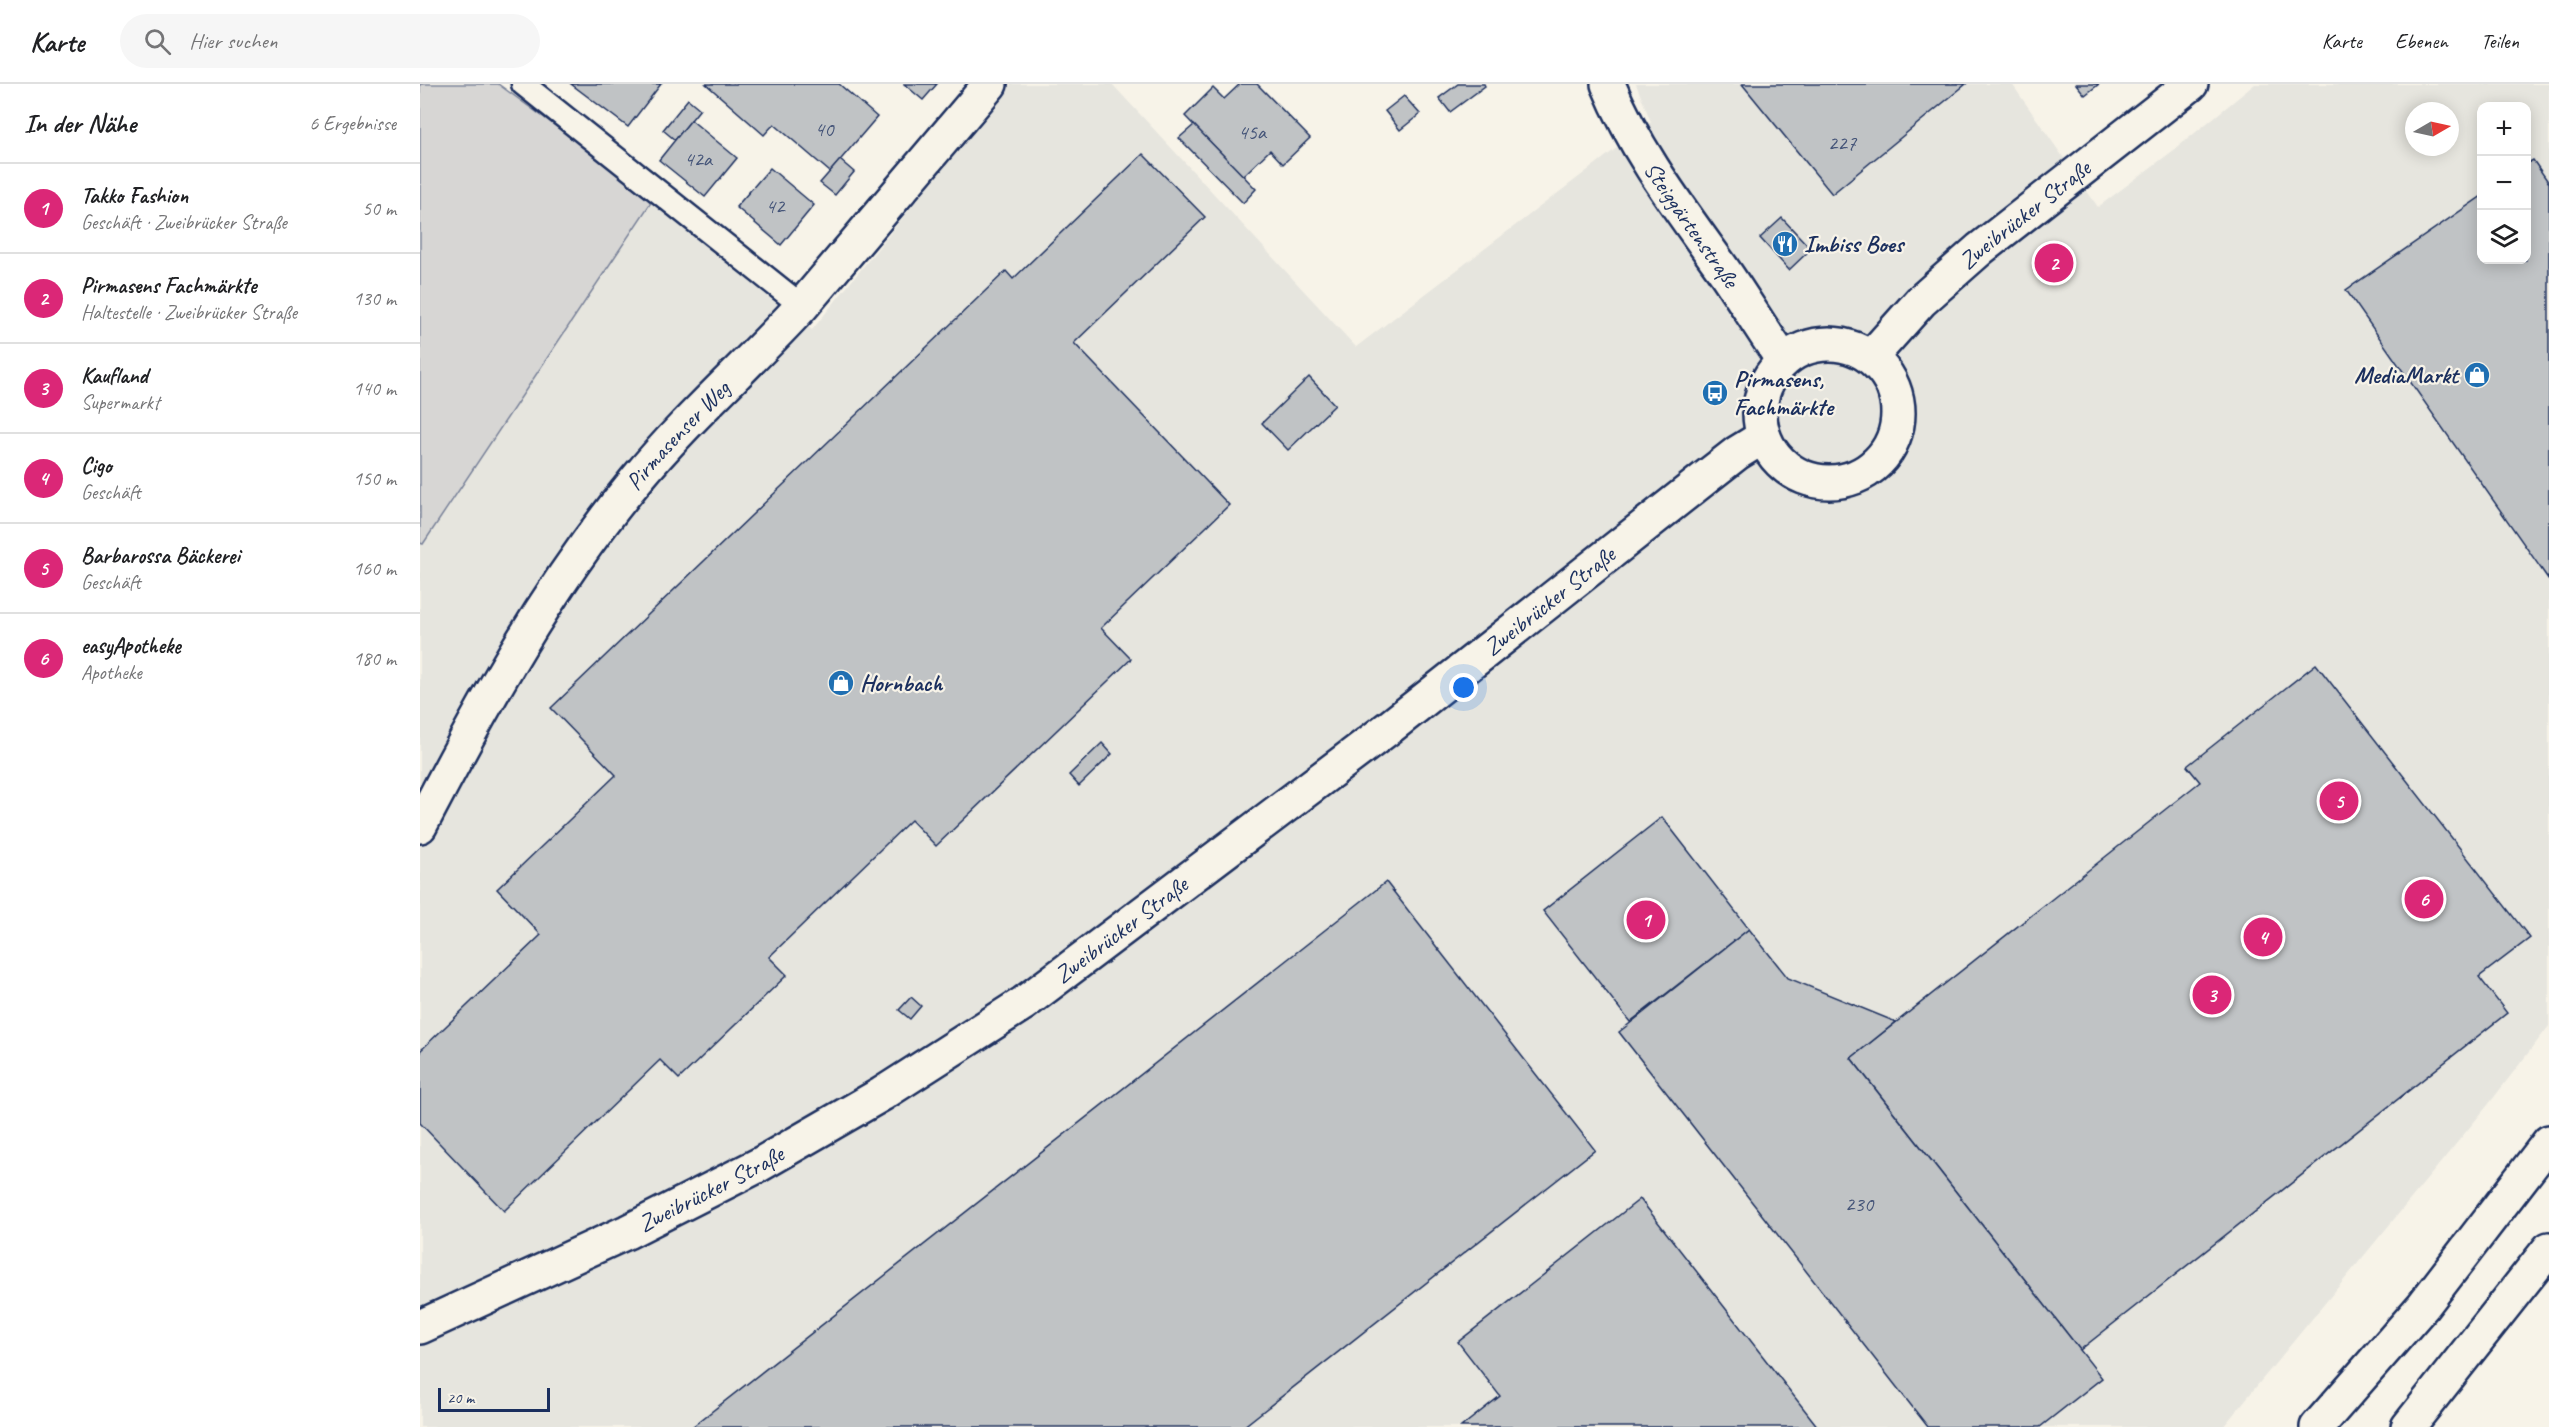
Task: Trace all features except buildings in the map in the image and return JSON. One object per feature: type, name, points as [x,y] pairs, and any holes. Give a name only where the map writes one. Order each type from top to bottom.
[{"type":"main road","name":"Pirmasenser Weg","points":[[420,826],[473,723],[531,625],[636,480],[695,414],[802,306],[990,84]]},
{"type":"main road","name":"Steiggärtenstraße","points":[[1608,84],[1639,147],[1665,190],[1723,270],[1783,360]]},
{"type":"main road","name":"Zweibrücker Straße","points":[[1871,357],[1921,301],[1980,249],[2191,84]]},
{"type":"main road","points":[[1817,344],[1836,344],[1855,348],[1871,357],[1887,375],[1896,396],[1897,435],[1881,458],[1866,471],[1847,480],[1827,483],[1806,479],[1789,470],[1774,455],[1763,437],[1760,417],[1761,396],[1769,376],[1783,360],[1799,350],[1817,344]]},
{"type":"main road","name":"Zweibrücker Straße","points":[[420,1327],[627,1232],[759,1165],[882,1094],[1024,1003],[1390,727],[1721,465],[1763,437]]},
{"type":"main road","points":[[2317,1427],[2423,1305],[2549,1142]]},
{"type":"main road","points":[[2408,1427],[2549,1249]]},
{"type":"lane","points":[[523,84],[802,306]]},
{"type":"shaded area","points":[[420,84],[498,84],[654,198],[423,544],[420,543]]},
{"type":"shaded area","points":[[1011,84],[1112,84],[1356,347],[1651,122],[1636,84],[2012,84],[2098,207],[2174,150],[2255,84],[2549,84],[2549,1026],[2488,1105],[2223,1427],[420,1427],[420,543],[423,544],[654,198],[775,296],[812,330]]},
{"type":"place","name":"Imbiss Boes","points":[[1785,244]]},
{"type":"place","name":"Pirmasens Fachmärkte","points":[[2054,263]]},
{"type":"place","name":"MediaMarkt","points":[[2477,375]]},
{"type":"place","name":"Pirmasens, Fachmärkte","points":[[1715,393]]},
{"type":"place","name":"Hornbach","points":[[841,683]]},
{"type":"place","name":"Barbarossa Bäckerei","points":[[2339,801]]},
{"type":"place","name":"easyApotheke","points":[[2424,899]]},
{"type":"place","name":"Takko Fashion","points":[[1646,920]]},
{"type":"place","name":"Cigo","points":[[2263,937]]},
{"type":"place","name":"Kaufland","points":[[2212,995]]}]
